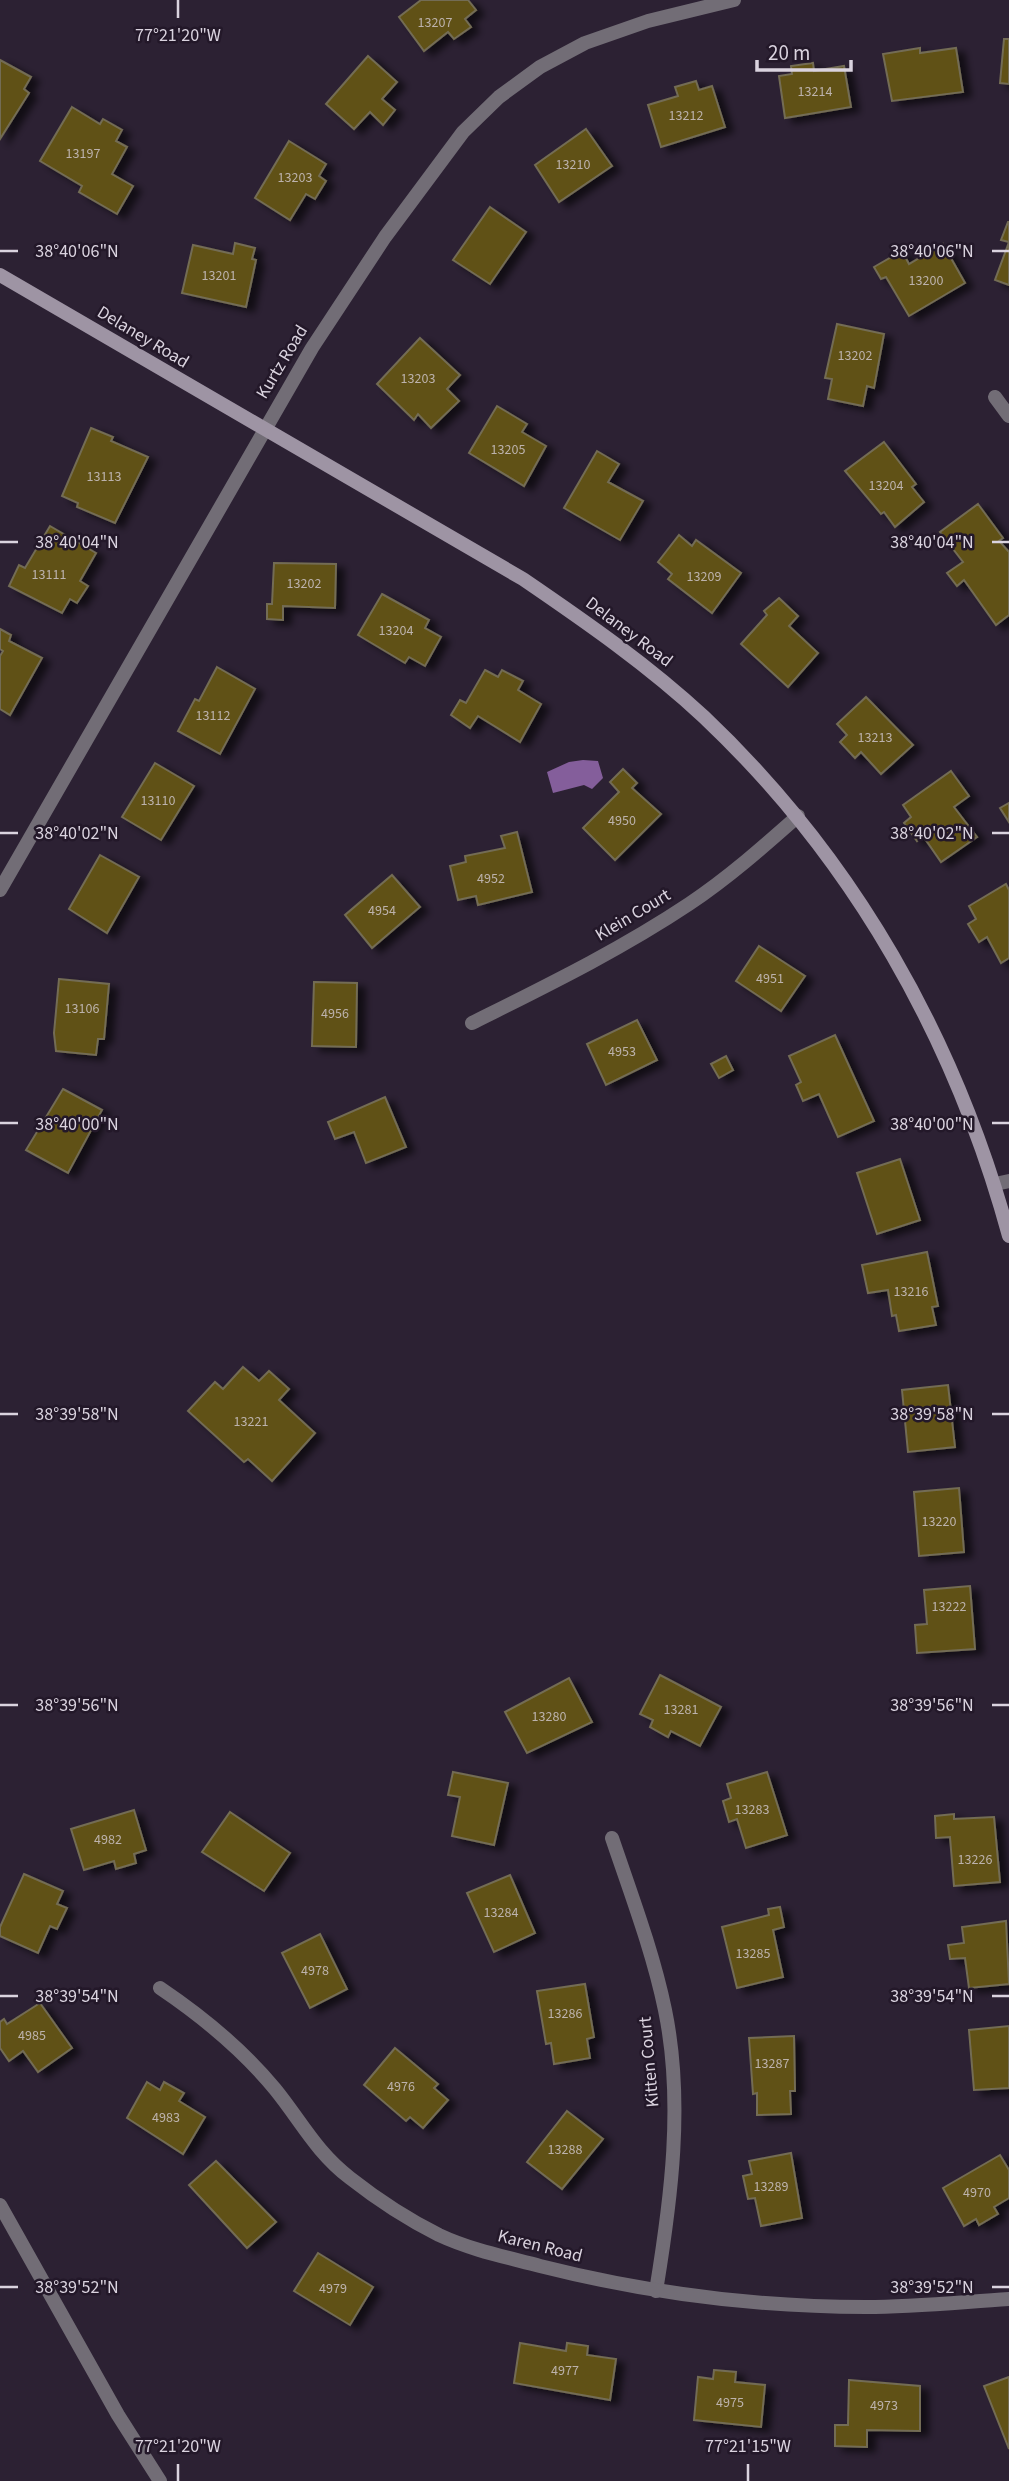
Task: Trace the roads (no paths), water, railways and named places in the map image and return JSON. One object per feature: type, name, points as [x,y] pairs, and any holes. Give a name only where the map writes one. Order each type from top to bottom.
[{"type":"street","name":"Kurtz Road","points":[[0,890],[312,348],[385,237],[463,132],[499,97],[540,67],[585,43],[648,21],[734,0]]},
{"type":"street","name":"Delaney Road","points":[[0,275],[264,431],[523,579],[586,621],[702,716],[798,816],[848,883],[893,954],[922,1006],[1002,1183],[1009,1236]]},
{"type":"street","points":[[995,397],[1009,416]]},
{"type":"street","name":"Klein Court","points":[[472,1023],[581,968],[689,904],[746,863],[798,816]]},
{"type":"street","name":"Kitten Court","points":[[612,1838],[665,2011],[670,2058],[674,2136],[669,2214],[656,2291]]},
{"type":"street","name":"Karen Road","points":[[160,1989],[197,2013],[239,2050],[276,2091],[307,2137],[347,2176],[392,2209],[441,2236],[482,2251],[589,2278],[656,2291],[747,2302],[866,2307],[1009,2299]]},
{"type":"street","points":[[0,2205],[118,2415],[160,2481]]}]
